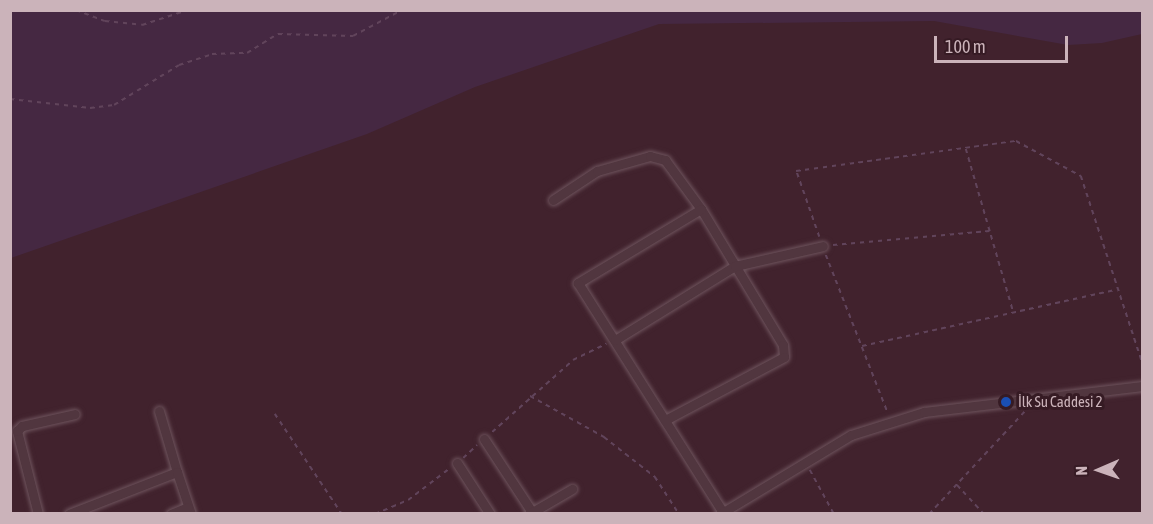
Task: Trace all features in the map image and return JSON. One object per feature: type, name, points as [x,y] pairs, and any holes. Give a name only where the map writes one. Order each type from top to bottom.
[{"type":"street","points":[[554,200],[597,171],[650,156],[664,160],[701,209],[785,354],[665,420]]},
{"type":"street","points":[[701,209],[578,283],[722,512],[851,435],[924,412],[1143,386]]},
{"type":"street","points":[[615,340],[735,266],[823,246]]},
{"type":"street","points":[[159,411],[190,510],[171,513]]},
{"type":"street","points":[[38,513],[17,431],[22,426],[75,414]]},
{"type":"street","points":[[484,439],[530,513],[572,489]]},
{"type":"street","points":[[456,463],[490,513]]},
{"type":"street","points":[[69,513],[177,472]]},
{"type":"path","points":[[76,10],[105,21],[142,25],[188,10]]},
{"type":"path","points":[[10,99],[90,108],[114,105],[179,65],[213,54],[247,53],[278,34],[352,36],[402,10]]},
{"type":"path","points":[[891,422],[796,171],[1016,141],[1081,176],[1116,289],[1143,362]]},
{"type":"path","points":[[966,148],[1014,312]]},
{"type":"path","points":[[823,246],[989,231]]},
{"type":"path","points":[[862,346],[1116,289]]},
{"type":"path","points":[[375,513],[408,500],[456,463],[529,395],[573,360],[615,340]]},
{"type":"path","points":[[529,395],[604,437],[655,477],[679,513]]},
{"type":"path","points":[[929,513],[1038,397]]},
{"type":"path","points":[[275,414],[342,513]]},
{"type":"path","points":[[804,461],[834,513]]},
{"type":"path","points":[[957,484],[984,513]]},
{"type":"shaded area","points":[[11,10],[1142,10],[1142,34],[1102,43],[1068,45],[934,21],[659,24],[475,87],[367,134],[11,258]]},
{"type":"place","name":"İlk Su Caddesi 2","points":[[1006,402]]}]
